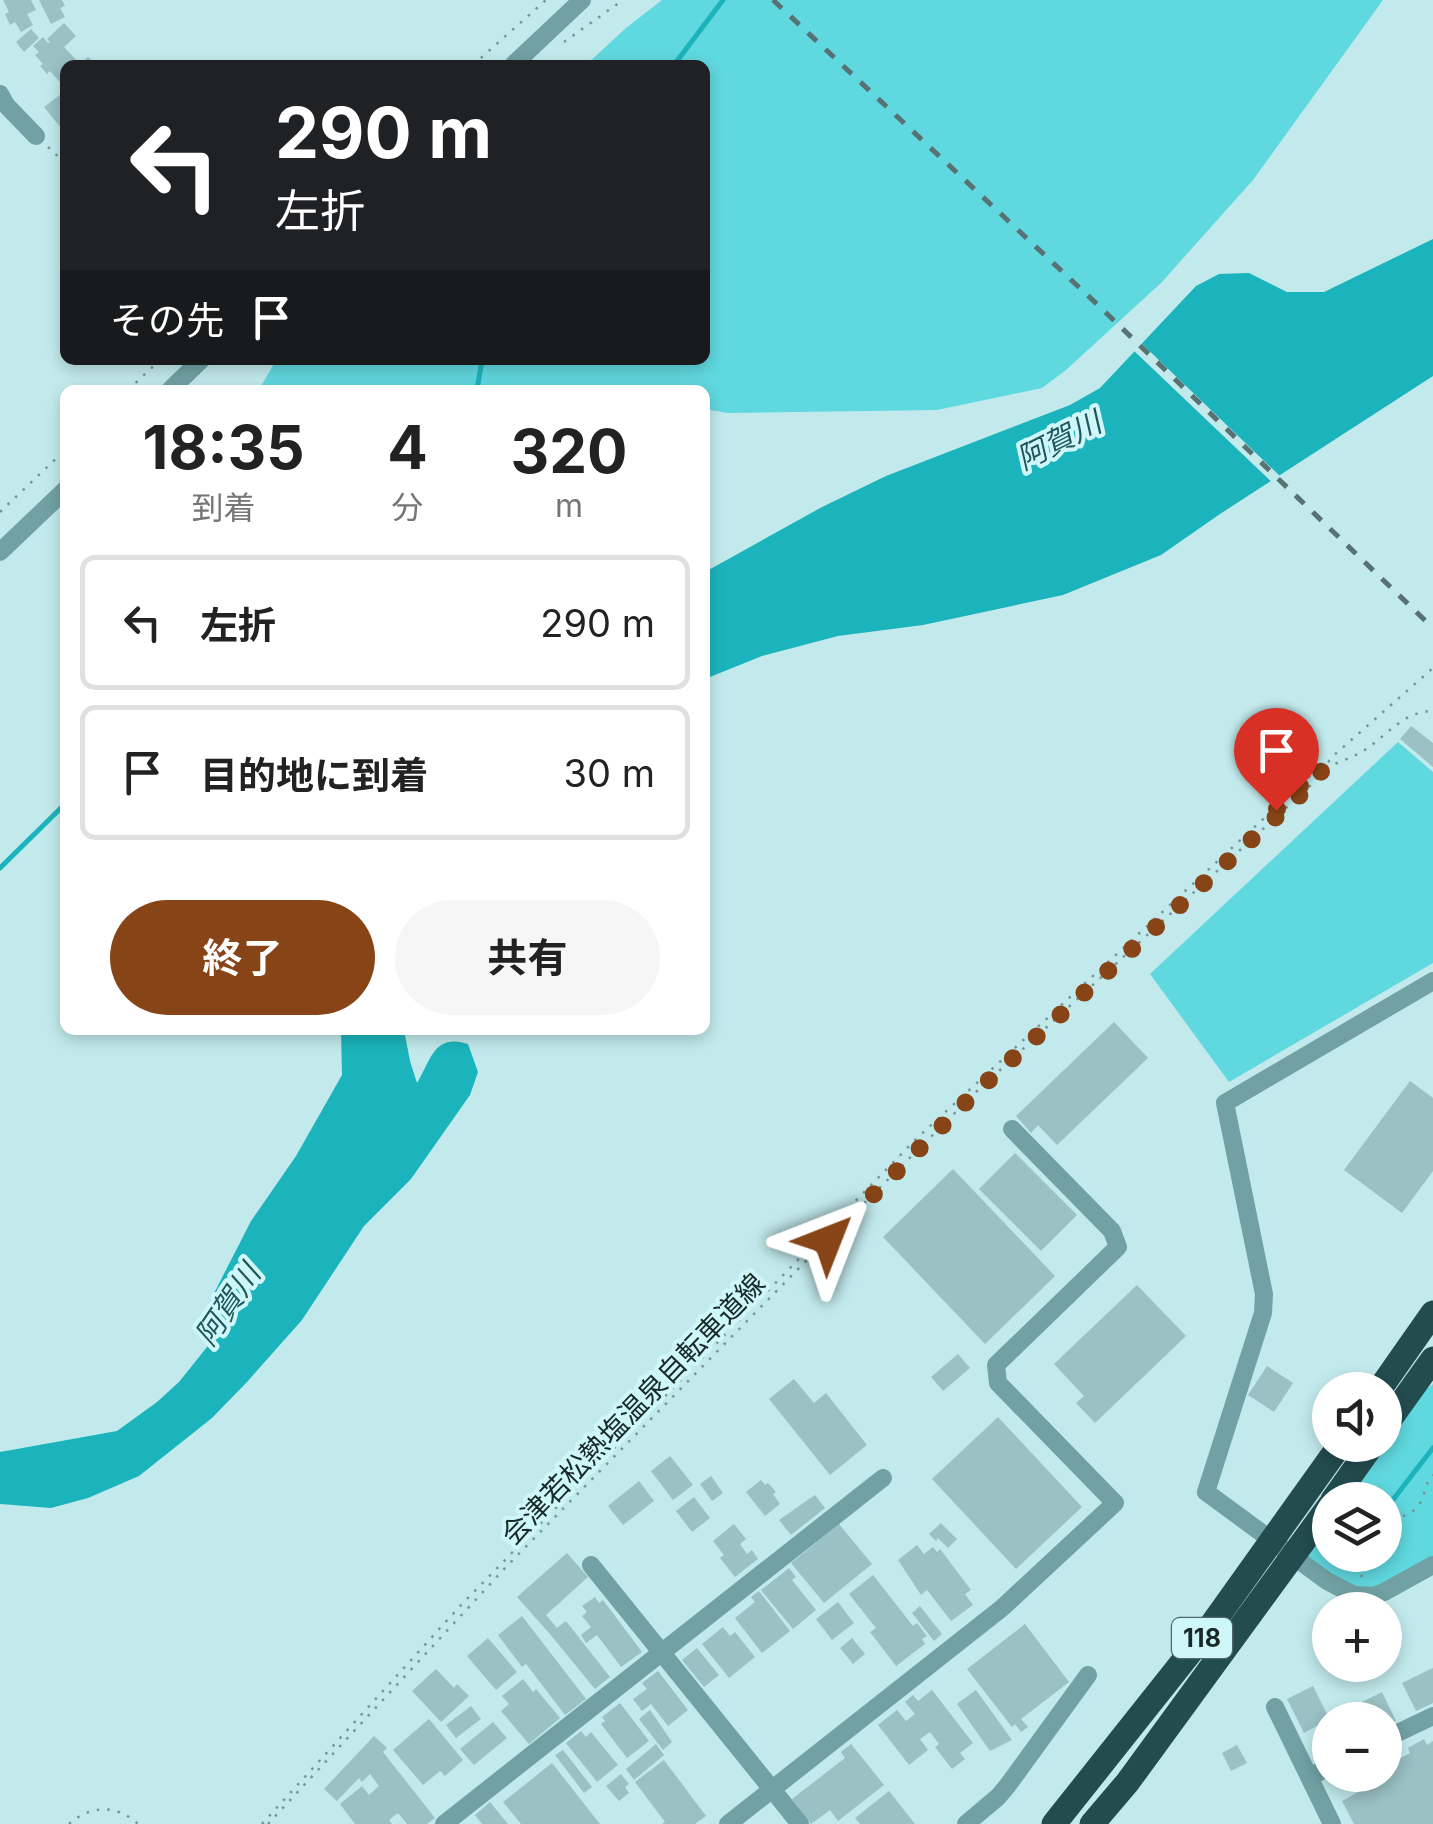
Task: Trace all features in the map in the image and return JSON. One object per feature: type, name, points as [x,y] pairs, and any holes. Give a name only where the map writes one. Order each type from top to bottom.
[{"type":"highway","points":[[1392,1372],[1433,1313]]},
{"type":"highway","points":[[1402,1405],[1423,1380],[1433,1359]]},
{"type":"highway","name":"118","points":[[1092,1824],[1127,1783],[1283,1548],[1331,1462]]},
{"type":"highway","name":"118","points":[[1054,1824],[1208,1630],[1312,1521]]},
{"type":"street","points":[[518,60],[582,0]]},
{"type":"street","points":[[0,94],[36,136]]},
{"type":"street","points":[[175,385],[196,365]]},
{"type":"street","points":[[0,552],[60,495]]},
{"type":"street","points":[[1348,1592],[1327,1582],[1206,1492],[1263,1314],[1264,1294],[1225,1103],[1433,981]]},
{"type":"street","points":[[728,1824],[1002,1608],[1115,1503],[998,1383],[996,1365],[1118,1247],[1112,1230],[1012,1130]]},
{"type":"street","points":[[1382,1372],[1433,1294]]},
{"type":"street","points":[[444,1824],[883,1478]]},
{"type":"street","points":[[1384,1592],[1433,1564]]},
{"type":"street","points":[[591,1565],[800,1824]]},
{"type":"street","points":[[966,1824],[1008,1785],[1088,1675]]},
{"type":"street","points":[[1275,1707],[1332,1824]]},
{"type":"street","points":[[1402,1732],[1433,1716]]},
{"type":"path","points":[[480,60],[546,0]]},
{"type":"path","points":[[564,42],[623,0]]},
{"type":"path","points":[[36,136],[60,158]]},
{"type":"path","points":[[133,385],[155,365]]},
{"type":"path","points":[[1,508],[60,455]]},
{"type":"path","name":"会津若松熱塩温泉自転車道線","points":[[268,1824],[506,1567],[790,1276],[976,1092],[1433,668]]},
{"type":"path","points":[[262,1824],[462,1604],[915,1140],[1311,775],[1361,753],[1402,720],[1420,711],[1433,711]]},
{"type":"path","points":[[1402,1516],[1419,1506],[1433,1475]]},
{"type":"path","points":[[70,1824],[78,1816],[107,1808],[138,1824]]},
{"type":"shaded area","points":[[662,0],[1383,0],[1253,180],[1161,283],[1042,388],[937,410],[727,413],[710,410],[710,385],[262,385],[273,365],[710,365],[710,60],[591,60]]},
{"type":"shaded area","points":[[1398,742],[1433,772],[1433,963],[1229,1082],[1150,974]]},
{"type":"shaded area","points":[[1433,1384],[1433,1559],[1380,1590],[1351,1589],[1326,1572],[1402,1572],[1402,1482],[1353,1482],[1367,1462],[1402,1462],[1402,1412]]},
{"type":"shaded area","points":[[1312,1538],[1312,1563],[1300,1555]]},
{"type":"water","name":"阿賀川","points":[[1433,239],[1433,376],[1161,555],[1063,595],[923,625],[838,636],[762,656],[710,677],[710,569],[886,476],[1070,405],[1100,388],[1196,286],[1219,274],[1249,273],[1287,292],[1324,292]]},
{"type":"water","name":"阿賀川","points":[[341,1035],[405,1035],[417,1083],[435,1051],[448,1042],[468,1044],[478,1072],[470,1095],[411,1179],[364,1226],[302,1320],[212,1418],[139,1476],[88,1498],[51,1508],[0,1504],[0,1452],[117,1431],[179,1382],[215,1337],[214,1325],[205,1318],[208,1305],[251,1221],[296,1156],[342,1075]]},
{"type":"pier","points":[[1138,340],[1283,479],[1275,485],[1131,348]]},
{"type":"building","points":[[3,0],[31,0],[36,10],[27,14],[33,25],[21,32],[15,22],[10,25]]},
{"type":"building","points":[[39,0],[62,0],[65,6],[60,8],[65,17],[51,24]]},
{"type":"building","points":[[64,23],[76,36],[64,47],[76,60],[60,60],[60,82],[50,71],[47,74],[35,55],[39,52],[33,46],[43,37],[50,42],[47,39]]},
{"type":"building","points":[[31,29],[39,38],[24,52],[16,42]]},
{"type":"building","points":[[60,95],[60,127],[44,107]]},
{"type":"building","points":[[1411,726],[1433,743],[1433,767],[1400,739]]},
{"type":"building","points":[[1114,1022],[1148,1058],[1057,1145],[1038,1125],[1031,1133],[1016,1116]]},
{"type":"building","points":[[1410,1081],[1433,1098],[1433,1171],[1402,1213],[1344,1170]]},
{"type":"building","points":[[1015,1153],[1077,1215],[1041,1251],[979,1189]]},
{"type":"building","points":[[953,1169],[1055,1276],[985,1344],[883,1237]]},
{"type":"building","points":[[1137,1285],[1186,1336],[1095,1423],[1076,1403],[1084,1396],[1054,1364]]},
{"type":"building","points":[[958,1354],[970,1368],[943,1391],[931,1377]]},
{"type":"building","points":[[1267,1366],[1293,1383],[1274,1412],[1248,1395]]},
{"type":"building","points":[[794,1379],[814,1403],[826,1393],[867,1445],[830,1475],[769,1399]]},
{"type":"building","points":[[998,1417],[1082,1507],[1016,1569],[932,1479]]},
{"type":"building","points":[[670,1456],[693,1485],[673,1500],[651,1471]]},
{"type":"building","points":[[711,1476],[723,1493],[712,1501],[700,1484]]},
{"type":"building","points":[[761,1480],[776,1492],[773,1494],[780,1504],[765,1516],[746,1492]]},
{"type":"building","points":[[639,1481],[654,1501],[623,1525],[608,1506]]},
{"type":"building","points":[[815,1495],[825,1508],[791,1535],[779,1520]]},
{"type":"building","points":[[694,1497],[710,1518],[692,1532],[676,1511]]},
{"type":"building","points":[[941,1523],[957,1539],[948,1548],[929,1534]]},
{"type":"building","points":[[734,1524],[746,1539],[740,1544],[747,1554],[752,1550],[758,1559],[735,1577],[713,1541]]},
{"type":"building","points":[[839,1524],[872,1564],[824,1603],[791,1563]]},
{"type":"building","points":[[917,1545],[924,1554],[933,1547],[937,1552],[940,1549],[971,1590],[965,1594],[973,1605],[951,1621],[927,1590],[921,1595],[898,1560]]},
{"type":"building","points":[[567,1553],[588,1577],[546,1615],[557,1628],[566,1621],[610,1677],[595,1689],[517,1597]]},
{"type":"building","points":[[789,1568],[796,1577],[792,1580],[816,1610],[793,1629],[761,1590]]},
{"type":"building","points":[[873,1575],[913,1626],[917,1623],[927,1636],[922,1639],[925,1644],[896,1666],[870,1632],[876,1628],[849,1594]]},
{"type":"building","points":[[759,1591],[790,1631],[762,1653],[735,1618],[755,1602],[751,1597]]},
{"type":"building","points":[[595,1597],[599,1603],[603,1600],[642,1652],[621,1667],[597,1635],[586,1643],[581,1635],[591,1627],[582,1616],[587,1612],[582,1606]]},
{"type":"building","points":[[838,1602],[854,1623],[832,1640],[816,1619]]},
{"type":"building","points":[[920,1606],[942,1634],[934,1641],[912,1613]]},
{"type":"building","points":[[522,1616],[586,1699],[565,1715],[498,1635]]},
{"type":"building","points":[[1025,1624],[1069,1682],[1021,1719],[1028,1727],[1021,1732],[1015,1724],[1012,1727],[967,1669]]},
{"type":"building","points":[[723,1627],[730,1636],[735,1632],[755,1657],[729,1678],[702,1644]]},
{"type":"building","points":[[488,1638],[517,1672],[496,1690],[467,1656]]},
{"type":"building","points":[[852,1638],[865,1654],[853,1664],[840,1648]]},
{"type":"building","points":[[697,1648],[719,1675],[704,1687],[682,1660]]},
{"type":"building","points":[[1433,1668],[1433,1703],[1416,1711],[1402,1683]]},
{"type":"building","points":[[436,1669],[454,1688],[457,1684],[469,1696],[441,1722],[412,1691]]},
{"type":"building","points":[[658,1671],[688,1710],[668,1726],[651,1704],[642,1711],[633,1699],[647,1689],[642,1683]]},
{"type":"building","points":[[523,1679],[560,1718],[529,1744],[501,1711],[509,1704],[502,1696]]},
{"type":"building","points":[[1313,1686],[1321,1702],[1312,1702],[1312,1729],[1304,1733],[1287,1699]]},
{"type":"building","points":[[932,1690],[973,1743],[960,1753],[965,1759],[952,1769],[935,1747],[939,1744],[930,1732],[920,1739],[928,1750],[909,1765],[878,1725],[897,1710],[906,1721],[915,1714],[905,1702],[913,1695],[918,1701]]},
{"type":"building","points":[[976,1690],[1012,1740],[990,1751],[957,1704]]},
{"type":"building","points":[[1382,1692],[1387,1702],[1362,1702]]},
{"type":"building","points":[[620,1703],[649,1741],[627,1758],[601,1724],[605,1721],[602,1717]]},
{"type":"building","points":[[471,1706],[481,1719],[456,1738],[446,1725]]},
{"type":"building","points":[[650,1710],[672,1742],[663,1750],[639,1719]]},
{"type":"building","points":[[429,1719],[463,1760],[445,1776],[440,1771],[423,1785],[393,1750]]},
{"type":"building","points":[[493,1722],[507,1738],[474,1765],[460,1749]]},
{"type":"building","points":[[581,1731],[586,1737],[591,1732],[618,1765],[597,1782],[566,1743]]},
{"type":"building","points":[[374,1736],[387,1748],[383,1752],[435,1818],[427,1824],[407,1824],[398,1813],[389,1820],[392,1824],[355,1824],[340,1804],[362,1786],[369,1795],[379,1786],[370,1774],[362,1782],[359,1778],[337,1801],[324,1789]]},
{"type":"building","points":[[1424,1739],[1427,1745],[1433,1741],[1433,1824],[1354,1824],[1342,1801],[1358,1792],[1402,1792],[1402,1757],[1410,1753],[1408,1748]]},
{"type":"building","points":[[656,1744],[664,1755],[634,1780],[626,1769]]},
{"type":"building","points":[[851,1744],[884,1785],[838,1821],[830,1810],[811,1824],[792,1799],[845,1758],[841,1752]]},
{"type":"building","points":[[1237,1745],[1247,1763],[1231,1771],[1222,1753]]},
{"type":"building","points":[[563,1750],[592,1787],[584,1793],[555,1755]]},
{"type":"building","points":[[664,1760],[706,1816],[695,1824],[662,1824],[665,1822],[635,1782]]},
{"type":"building","points":[[552,1763],[600,1824],[521,1824],[503,1802]]},
{"type":"building","points":[[621,1774],[629,1784],[625,1787],[629,1793],[619,1801],[606,1786]]},
{"type":"building","points":[[889,1791],[915,1824],[860,1824],[855,1818]]},
{"type":"building","points":[[490,1802],[508,1824],[482,1824],[475,1815]]},
{"type":"waterway","points":[[678,60],[723,0]]},
{"type":"waterway","points":[[478,385],[481,365]]},
{"type":"waterway","points":[[0,868],[60,809]]},
{"type":"waterway","points":[[1402,1488],[1433,1448]]},
{"type":"railway","points":[[773,0],[1100,307],[1433,628]]},
{"type":"route","points":[[828,1240],[976,1092],[1312,784],[1323,769],[1311,775],[1276,810]]}]
